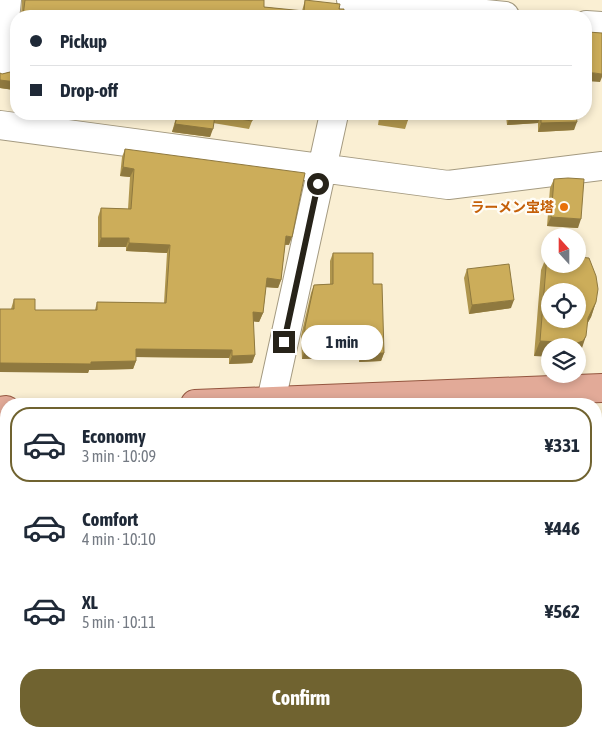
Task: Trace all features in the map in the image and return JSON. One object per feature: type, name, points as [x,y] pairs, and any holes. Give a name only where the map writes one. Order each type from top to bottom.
[{"type":"main road","points":[[347,398],[602,388]]},
{"type":"street","points":[[0,66],[7,0]]},
{"type":"street","points":[[356,4],[430,10]]},
{"type":"street","points":[[272,398],[333,120]]},
{"type":"street","points":[[0,126],[448,185],[602,166]]},
{"type":"building","points":[[25,0],[264,0],[264,7],[294,10],[24,10]]},
{"type":"building","points":[[305,0],[340,4],[339,9],[344,9],[304,10]]},
{"type":"building","points":[[592,32],[602,33],[602,74],[592,73]]},
{"type":"building","points":[[10,72],[10,81],[0,80],[0,73]]},
{"type":"building","points":[[176,120],[214,120],[213,129],[175,124]]},
{"type":"building","points":[[541,120],[577,120],[577,122],[541,123]]},
{"type":"building","points":[[125,149],[305,173],[292,237],[286,236],[281,280],[267,278],[263,313],[253,312],[255,355],[232,356],[232,350],[136,349],[136,361],[91,362],[91,364],[0,363],[0,309],[14,309],[14,299],[35,299],[35,310],[97,310],[97,302],[166,303],[170,245],[129,243],[129,238],[101,238],[101,208],[131,209],[134,169],[123,167]]},
{"type":"building","name":"ラーメン宝塔","points":[[554,179],[584,179],[581,219],[551,217]]},
{"type":"building","points":[[333,253],[373,253],[373,284],[382,284],[384,353],[363,354],[362,348],[305,350],[305,327],[314,285],[333,284]]},
{"type":"building","points":[[586,258],[589,258],[596,276],[598,289],[596,302],[588,318],[586,336],[585,338],[541,338],[540,341],[541,328],[586,328],[586,283],[545,283],[546,273],[586,273]]},
{"type":"building","points":[[509,264],[514,300],[472,305],[467,269]]},
{"type":"place","name":"ラーメン宝塔","points":[[564,207]]},
{"type":"route","points":[[284,342],[318,184]]}]
